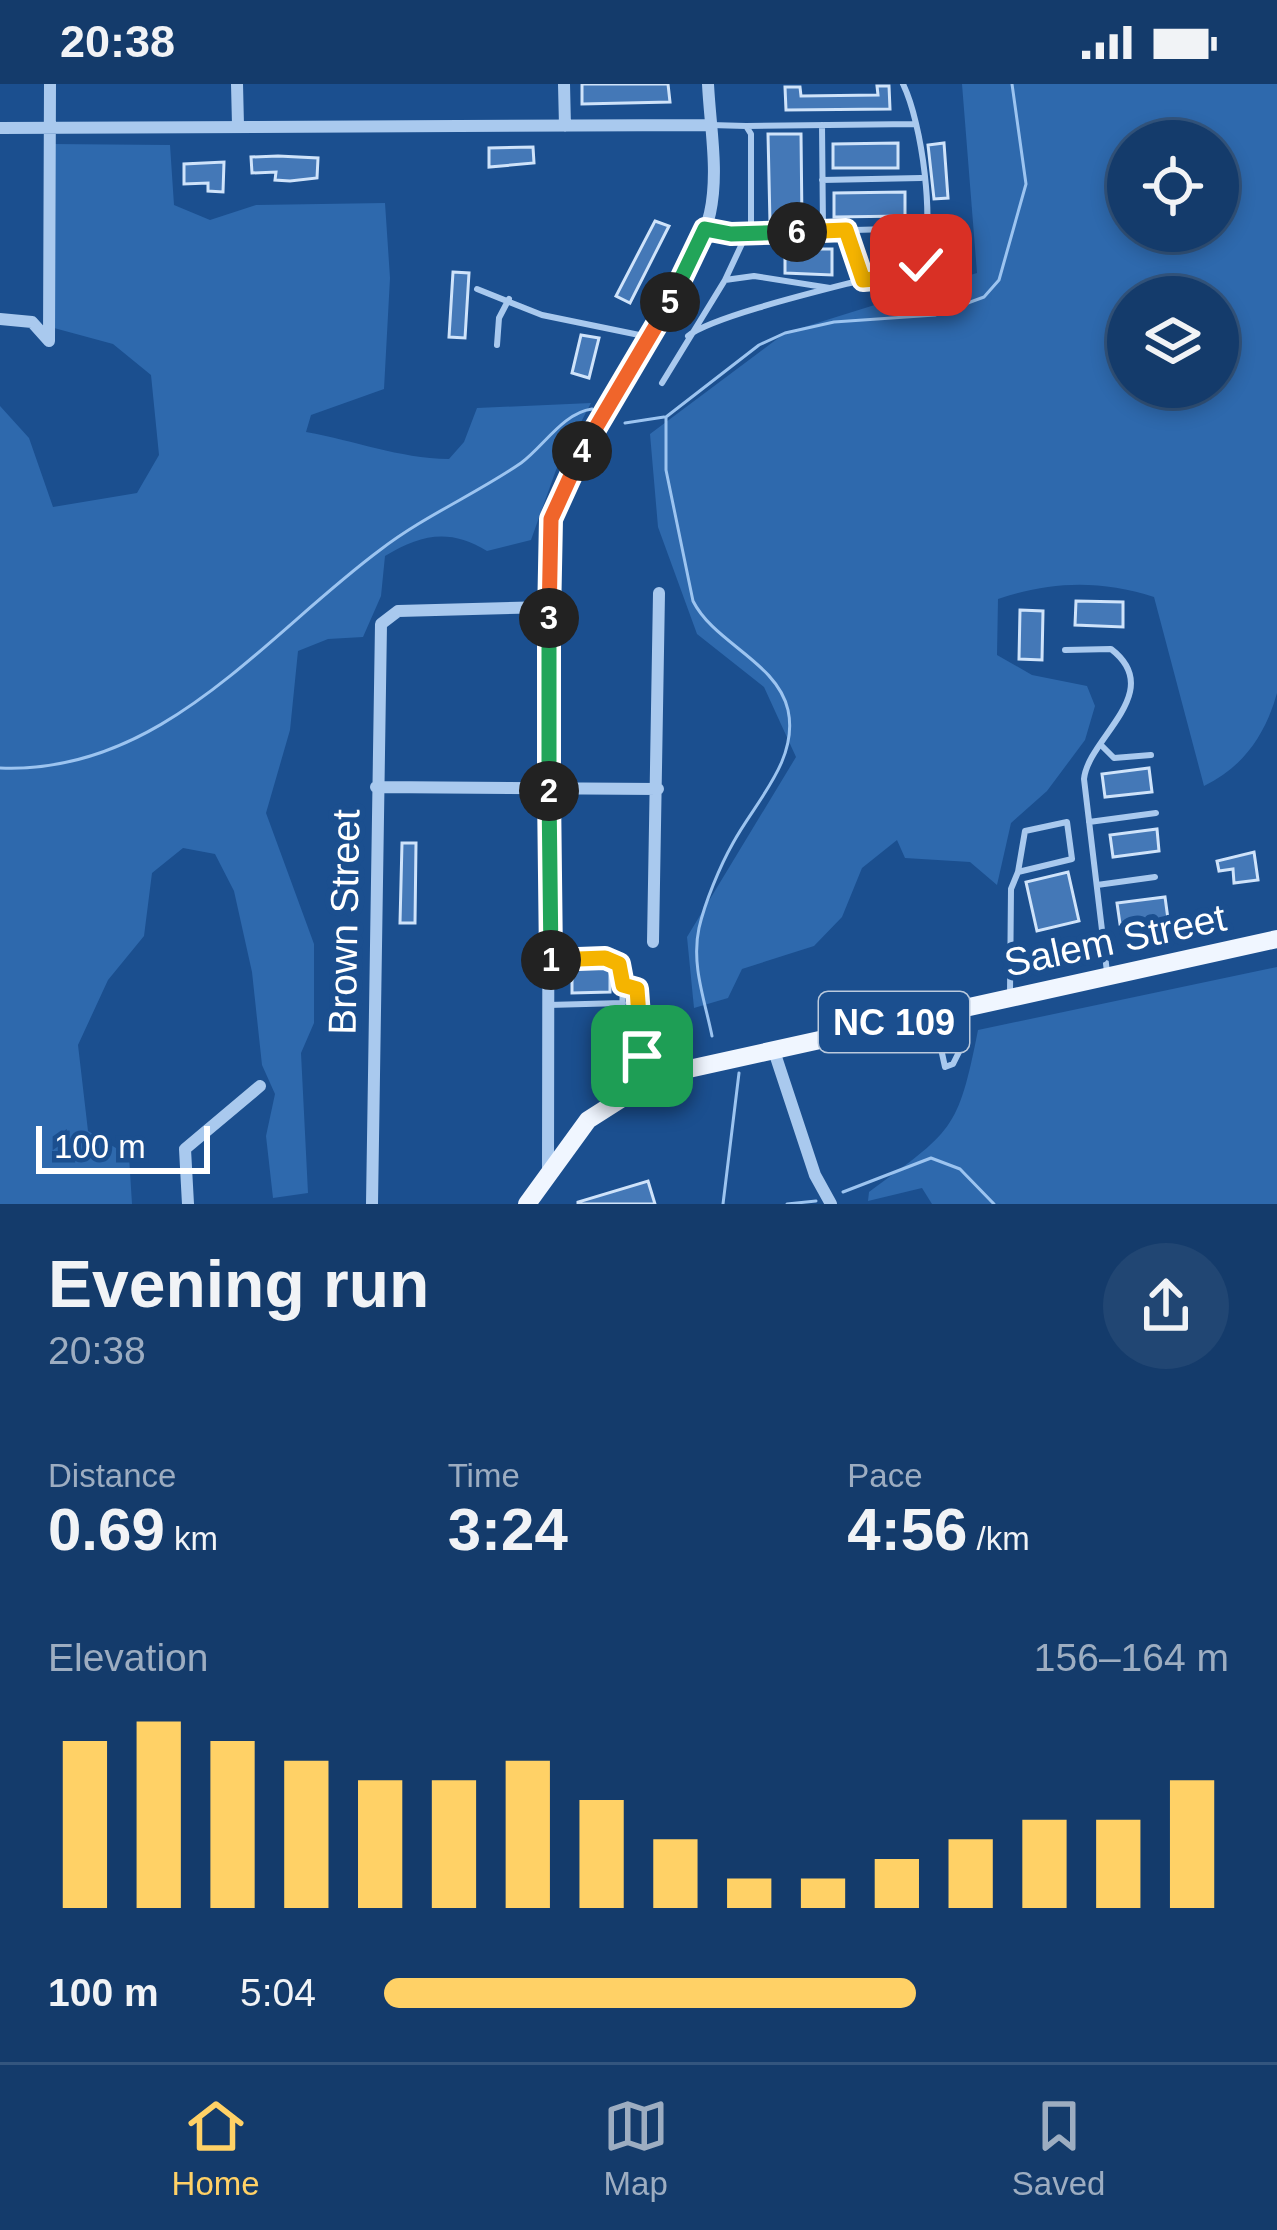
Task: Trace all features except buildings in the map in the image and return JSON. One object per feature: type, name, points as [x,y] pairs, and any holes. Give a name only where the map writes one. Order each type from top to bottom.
[{"type":"main road","name":"Salem Street","points":[[527,1204],[576,1134],[619,1096],[651,1079],[773,1048],[1277,939]]},
{"type":"street","points":[[0,319],[32,322],[49,341],[50,84]]},
{"type":"street","points":[[237,84],[238,125]]},
{"type":"street","points":[[564,84],[565,126]]},
{"type":"street","points":[[548,1174],[549,535],[557,502],[705,229],[713,190],[708,84]]},
{"type":"street","points":[[0,128],[710,124]]},
{"type":"street","points":[[653,942],[659,593]]},
{"type":"street","name":"Brown Street","points":[[372,1204],[381,624],[398,610],[549,607]]},
{"type":"street","points":[[376,787],[658,789]]},
{"type":"street","points":[[773,1048],[808,1157],[831,1204]]},
{"type":"street","points":[[188,1204],[185,1148],[260,1086]]},
{"type":"lane","points":[[688,336],[711,321],[863,280],[911,272],[921,265],[928,228],[915,124],[903,84]]},
{"type":"lane","points":[[710,124],[748,130],[915,124]]},
{"type":"lane","points":[[822,125],[823,231]]},
{"type":"lane","points":[[662,383],[725,280],[747,233],[748,130]]},
{"type":"lane","points":[[822,180],[922,178]]},
{"type":"lane","points":[[705,229],[747,233],[928,228]]},
{"type":"lane","points":[[846,230],[863,280]]},
{"type":"lane","points":[[725,280],[754,276],[834,289]]},
{"type":"lane","points":[[477,290],[574,323],[649,337]]},
{"type":"lane","points":[[497,345],[499,318],[509,299]]},
{"type":"lane","points":[[1065,650],[1112,650],[1125,664],[1128,699],[1123,717],[1085,769],[1108,975]]},
{"type":"lane","points":[[1101,745],[1114,758],[1151,754]]},
{"type":"lane","points":[[1089,822],[1156,813]]},
{"type":"lane","points":[[1010,997],[1011,889],[1025,831],[1067,822],[1072,860],[1018,872]]},
{"type":"lane","points":[[1096,885],[1155,877]]},
{"type":"lane","points":[[547,960],[613,960],[622,969],[619,1096]]},
{"type":"lane","points":[[623,985],[637,989],[642,1056],[651,1079]]},
{"type":"lane","points":[[546,1006],[622,1005]]},
{"type":"lane","points":[[933,1013],[945,1066],[956,1060],[964,1042],[954,1009]]},
{"type":"shaded area","points":[[962,84],[1277,84],[1277,693],[1259,736],[1241,760],[1204,786],[1154,597],[1076,585],[998,599],[997,655],[1032,675],[1087,686],[1095,706],[1085,740],[1047,791],[1011,823],[997,885],[970,862],[905,858],[897,840],[862,868],[842,917],[814,946],[742,969],[728,998],[694,1008],[687,937],[796,757],[764,687],[697,634],[658,527],[650,434],[785,333],[977,273]]},
{"type":"shaded area","points":[[51,144],[170,145],[174,205],[210,220],[256,205],[385,203],[390,278],[384,389],[311,415],[306,432],[449,459],[464,442],[477,408],[591,403],[556,470],[531,540],[487,551],[461,539],[436,537],[398,549],[385,556],[381,596],[363,637],[328,639],[298,651],[290,730],[266,813],[314,944],[314,1023],[301,1053],[308,1193],[273,1198],[266,1136],[275,1094],[262,1065],[252,972],[234,891],[215,854],[183,848],[152,873],[144,936],[108,980],[78,1045],[88,1131],[129,1156],[132,1204],[0,1204],[0,406],[29,438],[53,507],[137,493],[159,455],[151,375],[113,344],[54,328]]},
{"type":"shaded area","points":[[1277,967],[1277,1204],[932,1204],[922,1188],[868,1201],[869,1192],[935,1141],[947,1126],[964,1090],[978,1030]]},
{"type":"waterway","points":[[712,1036],[698,969],[699,928],[728,852],[781,763],[790,728],[782,693],[759,665],[715,629],[693,601],[666,470],[666,417],[759,345],[785,333],[834,322],[935,315],[984,297],[999,280],[1026,184],[1012,84]]},
{"type":"waterway","points":[[0,768],[58,764],[111,749],[160,725],[207,694],[380,550],[521,463],[563,423],[592,409]]},
{"type":"waterway","points":[[625,423],[664,417]]},
{"type":"waterway","points":[[723,1204],[739,1073]]},
{"type":"waterway","points":[[843,1192],[931,1158],[960,1169],[994,1204]]},
{"type":"waterway","points":[[787,1204],[816,1201]]},
{"type":"route","points":[[642,1056],[637,989],[623,985],[619,964],[605,958],[547,960],[551,519],[564,486],[670,302],[705,229],[731,234],[846,230],[863,280],[896,277],[921,265]]}]
